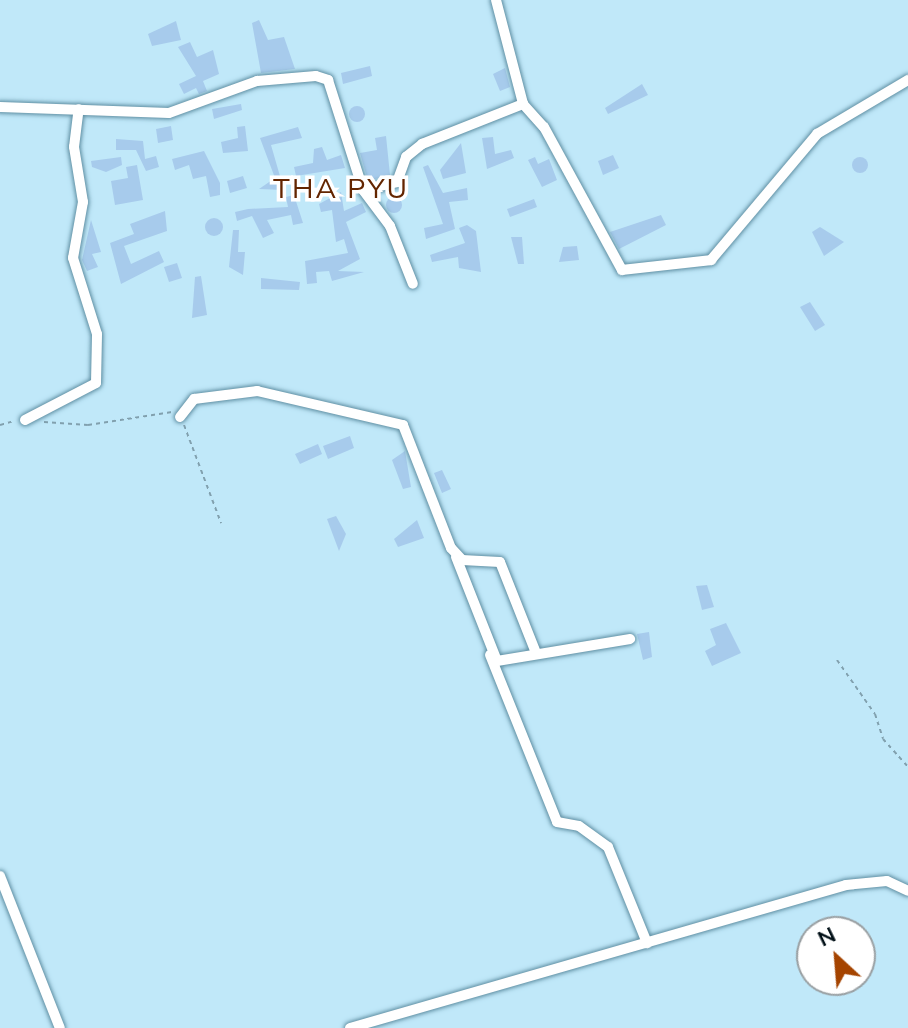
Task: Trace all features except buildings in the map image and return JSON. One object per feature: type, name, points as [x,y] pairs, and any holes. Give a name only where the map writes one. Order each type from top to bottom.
[{"type":"street","points":[[496,0],[523,104],[544,127],[603,247],[622,270],[644,272],[673,260],[711,260],[817,134],[908,80]]},
{"type":"street","points":[[0,107],[169,113],[257,81],[316,76],[328,80],[363,190],[390,226],[413,284]]},
{"type":"street","points":[[363,190],[397,182],[406,157],[422,144],[523,104]]},
{"type":"street","points":[[25,420],[96,383],[98,343],[73,258],[83,202],[73,138],[79,109]]},
{"type":"street","points":[[180,417],[194,399],[257,391],[403,425],[557,822],[579,826],[608,847],[647,943]]},
{"type":"street","points":[[456,557],[500,562],[536,653]]},
{"type":"street","points":[[490,655],[497,661],[630,639]]},
{"type":"street","points":[[0,876],[60,1028]]},
{"type":"street","points":[[350,1028],[846,885],[887,881],[908,891]]},
{"type":"path","points":[[0,425],[25,420],[88,425],[162,411],[180,417],[221,523]]},
{"type":"path","points":[[837,660],[875,714],[883,739],[908,767]]},
{"type":"district","name":"THA PYU","points":[[341,188]]}]
